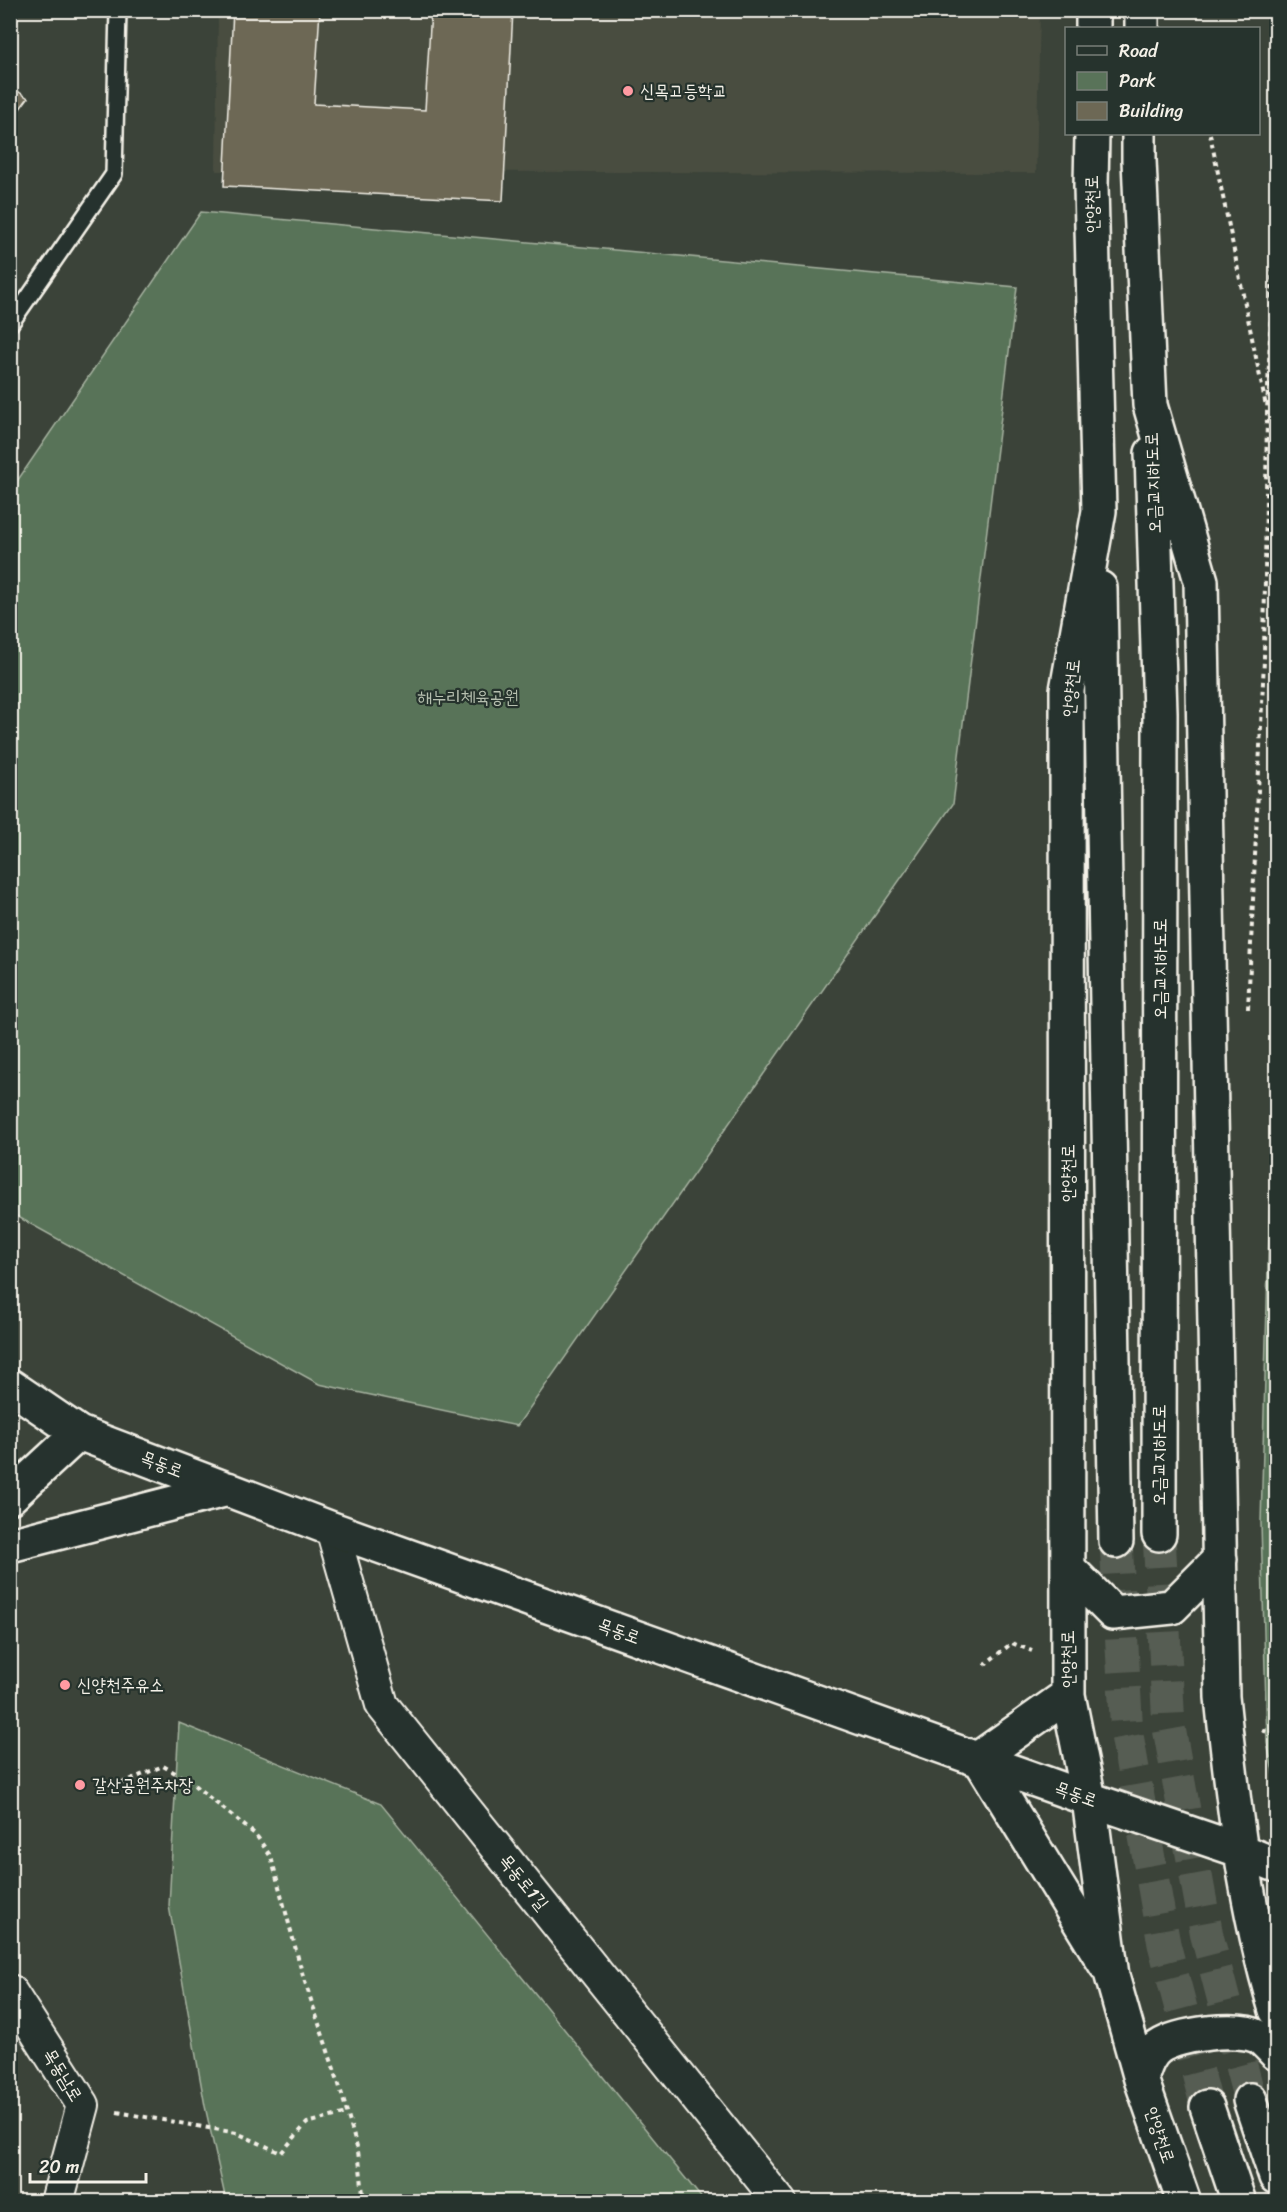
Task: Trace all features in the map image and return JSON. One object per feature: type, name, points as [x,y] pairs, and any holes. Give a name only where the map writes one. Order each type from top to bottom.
[{"type":"main road","points":[[1093,10],[1093,27]]},
{"type":"main road","points":[[1142,10],[1142,27]]},
{"type":"main road","name":"안양천로","points":[[1092,135],[1091,186],[1099,511],[1067,690],[1068,1695],[1089,1799],[1113,1976],[1141,2079],[1184,2202]]},
{"type":"main road","points":[[1139,135],[1138,160],[1150,405],[1201,581],[1222,1697],[1239,1850],[1262,1962],[1276,2010]]},
{"type":"main road","name":"오금교지하도로","points":[[1150,405],[1160,713],[1159,1534]]},
{"type":"main road","points":[[1099,511],[1116,1541]]},
{"type":"main road","name":"목동로","points":[[10,1386],[79,1433],[332,1529],[1276,1865]]},
{"type":"main road","points":[[10,1497],[79,1433]]},
{"type":"main road","points":[[10,1545],[228,1489]]},
{"type":"main road","points":[[1068,1568],[1113,1613],[1172,1607],[1220,1559]]},
{"type":"main road","points":[[1068,1695],[979,1758],[1113,1976]]},
{"type":"main road","points":[[1141,2079],[1148,2059],[1159,2047],[1177,2040],[1226,2031],[1244,2032],[1259,2038],[1276,2053]]},
{"type":"main road","points":[[1250,2100],[1276,2176]]},
{"type":"main road","points":[[1207,2107],[1239,2202]]},
{"type":"street","name":"목동로1길","points":[[332,1529],[382,1705],[780,2202]]},
{"type":"street","name":"목동남로","points":[[10,1991],[83,2105],[57,2202]]},
{"type":"lane","points":[[10,324],[114,174],[118,10]]},
{"type":"path","points":[[1210,135],[1267,412]]},
{"type":"path","points":[[1248,1017],[1264,660],[1267,412],[1276,191]]},
{"type":"path","points":[[984,1665],[1012,1643],[1038,1654]]},
{"type":"path","points":[[122,1783],[163,1766],[189,1781],[256,1835],[271,1857],[303,1976],[358,2151],[364,2202]]},
{"type":"path","points":[[83,2105],[237,2133],[281,2153],[308,2123],[347,2113]]},
{"type":"shaded area","name":"신목고등학교","points":[[218,11],[1040,11],[1036,173],[216,171]]},
{"type":"green space","name":"해누리체육공원","points":[[201,212],[1017,287],[953,804],[517,1426],[319,1384],[11,1213],[11,490]]},
{"type":"green space","points":[[1276,975],[1276,1786],[1267,1743],[1261,1523]]},
{"type":"green space","points":[[179,1723],[381,1804],[704,2201],[226,2201],[205,2106],[169,1906]]},
{"type":"building","points":[[233,10],[320,10],[314,104],[425,110],[431,10],[513,10],[503,201],[224,186]]},
{"type":"building","points":[[10,86],[28,98],[10,122]]},
{"type":"tunnel","points":[[1159,1534],[1169,1728],[1207,1936],[1250,2100]]},
{"type":"tunnel","points":[[1116,1541],[1127,1735],[1164,1944],[1207,2107]]},
{"type":"place","name":"신목고등학교","points":[[628,91]]},
{"type":"place","name":"신양천주유소","points":[[65,1685]]},
{"type":"place","name":"갈산공원주차장","points":[[80,1785]]}]
